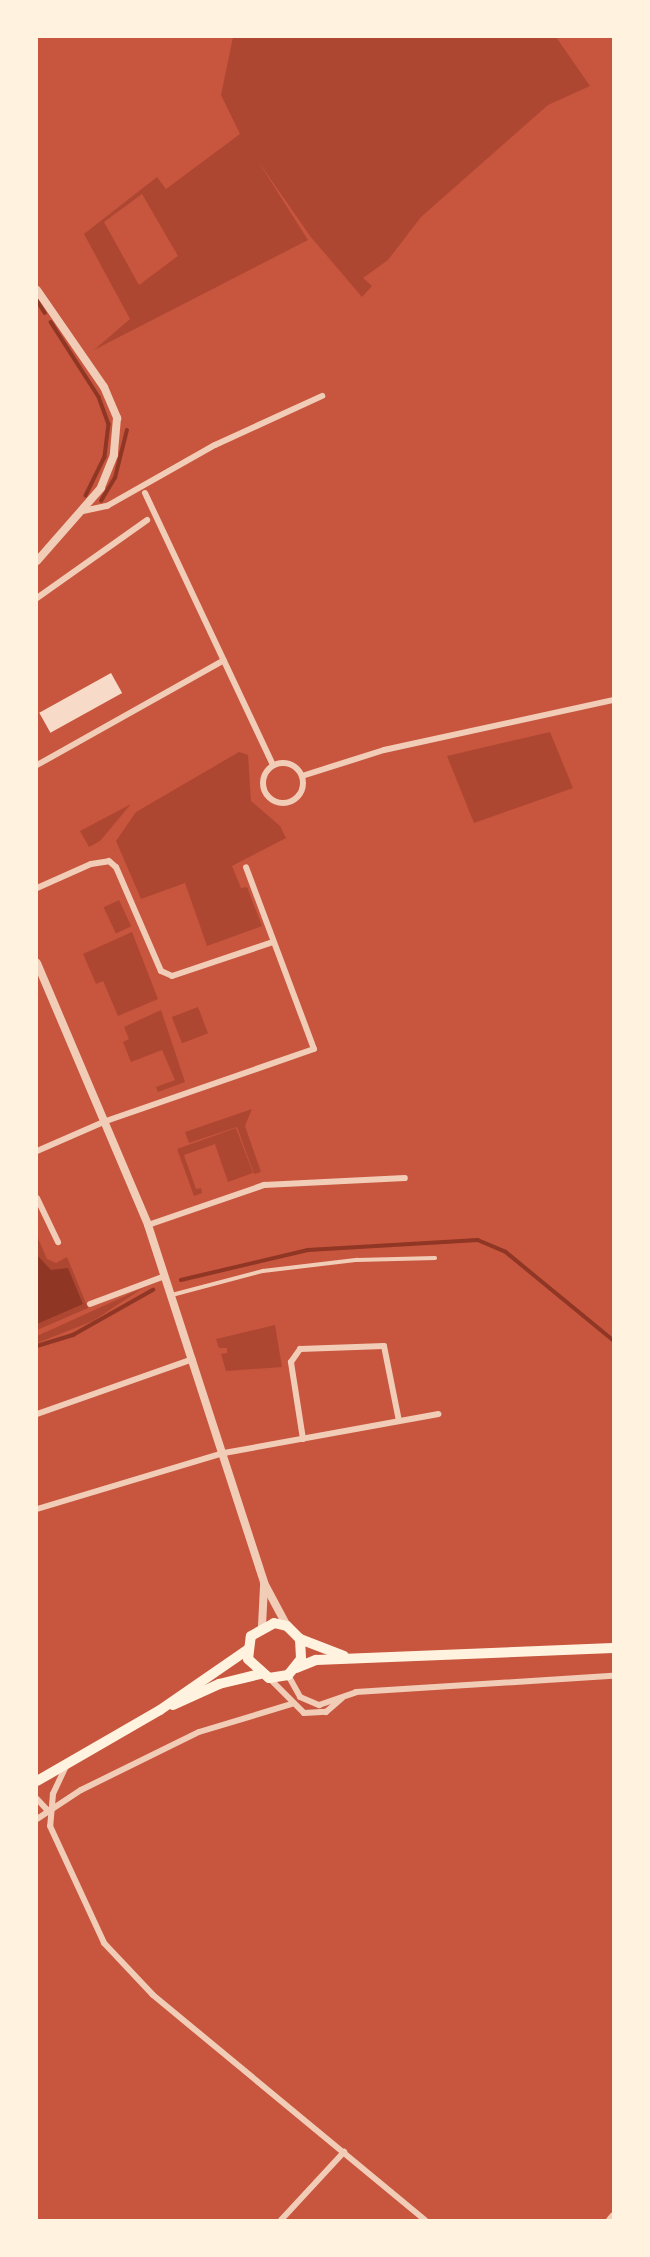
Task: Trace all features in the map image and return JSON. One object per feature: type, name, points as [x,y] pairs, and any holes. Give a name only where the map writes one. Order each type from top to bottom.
[{"type":"main road","points":[[37,1781],[160,1710],[247,1650],[262,1626],[287,1626],[300,1639],[352,1658]]},
{"type":"main road","points":[[292,1672],[303,1649],[300,1639]]},
{"type":"main road","points":[[160,1710],[228,1681],[292,1672],[316,1660],[613,1648]]},
{"type":"main road","points":[[247,1650],[264,1676]]},
{"type":"street","points":[[37,290],[104,387],[117,418],[114,455],[101,488],[37,561]]},
{"type":"street","points":[[83,511],[107,506],[215,445],[322,396]]},
{"type":"street","points":[[145,492],[273,765]]},
{"type":"street","points":[[37,598],[147,520]]},
{"type":"street","points":[[37,765],[224,660]]},
{"type":"street","points":[[302,776],[384,750],[613,700]]},
{"type":"street","points":[[273,765],[290,764],[302,776]]},
{"type":"street","points":[[273,765],[262,782],[266,795],[277,803],[299,796],[302,776]]},
{"type":"street","points":[[37,888],[90,864],[109,861],[116,867],[161,971],[172,976],[273,942]]},
{"type":"street","points":[[37,1151],[106,1121],[314,1049],[246,867]]},
{"type":"street","points":[[37,963],[148,1225],[264,1583],[287,1626]]},
{"type":"street","points":[[148,1225],[264,1185],[405,1178]]},
{"type":"street","points":[[37,1198],[58,1242]]},
{"type":"street","points":[[90,1304],[165,1276]]},
{"type":"street","points":[[303,1439],[291,1362],[300,1349],[384,1346],[399,1421]]},
{"type":"street","points":[[37,1414],[193,1359]]},
{"type":"street","points":[[37,1509],[224,1453],[438,1414]]},
{"type":"street","points":[[262,1626],[264,1583]]},
{"type":"street","points":[[292,1672],[308,1704],[344,1697],[613,1676]]},
{"type":"street","points":[[264,1676],[292,1704],[315,1714],[344,1697]]},
{"type":"street","points":[[37,1819],[80,1790],[199,1732],[292,1704]]},
{"type":"street","points":[[69,1761],[56,1782],[49,1812],[50,1826],[104,1943],[125,1967],[425,2220]]},
{"type":"street","points":[[37,1799],[49,1812]]},
{"type":"street","points":[[281,2220],[344,2152]]},
{"type":"street","points":[[609,2220],[613,2216]]},
{"type":"lane","points":[[171,1292],[263,1270],[357,1260],[435,1258]]},
{"type":"shaded area","points":[[233,37],[556,37],[590,86],[548,105],[421,217],[388,260],[363,278],[372,286],[362,297],[310,236],[258,161],[308,240],[94,350],[130,319],[84,234],[157,177],[166,189],[240,134],[221,95]],"holes":[[[142,194],[178,256],[139,285],[104,222]]]},
{"type":"shaded area","points":[[550,732],[573,788],[474,823],[447,756]]},
{"type":"shaded area","points":[[239,752],[248,755],[251,801],[280,826],[286,838],[232,866],[241,888],[247,887],[262,926],[207,946],[185,883],[141,899],[116,841],[136,812]]},
{"type":"shaded area","points":[[131,804],[100,841],[89,847],[80,831]]},
{"type":"shaded area","points":[[119,900],[131,926],[116,933],[104,907]]},
{"type":"shaded area","points":[[132,932],[158,999],[118,1016],[103,981],[96,984],[83,954]]},
{"type":"shaded area","points":[[198,1007],[208,1033],[182,1043],[172,1017]]},
{"type":"shaded area","points":[[161,1010],[185,1082],[158,1092],[156,1087],[175,1080],[162,1050],[131,1062],[123,1042],[129,1039],[124,1027]]},
{"type":"shaded area","points":[[252,1109],[245,1126],[261,1172],[254,1174],[237,1127],[189,1143],[185,1132]]},
{"type":"shaded area","points":[[236,1128],[253,1173],[228,1182],[215,1144],[184,1155],[196,1189],[201,1188],[202,1193],[194,1196],[177,1149]]},
{"type":"shaded area","points":[[37,1236],[47,1259],[56,1263],[67,1257],[88,1308],[37,1330],[37,1324],[82,1303],[45,1267],[37,1255]]},
{"type":"shaded area","points":[[37,1255],[51,1270],[68,1268],[83,1304],[37,1324]]},
{"type":"shaded area","points":[[143,1288],[93,1321],[37,1343],[37,1336]]},
{"type":"shaded area","points":[[275,1325],[282,1367],[226,1371],[221,1354],[227,1353],[227,1348],[219,1348],[216,1339]]},
{"type":"building","points":[[111,673],[122,693],[50,733],[39,713]]},
{"type":"waterway","points":[[37,300],[45,313]]},
{"type":"waterway","points":[[51,322],[99,397],[109,424],[105,457],[86,496]]},
{"type":"waterway","points":[[101,501],[115,478],[127,430]]},
{"type":"waterway","points":[[181,1280],[308,1250],[478,1240],[506,1252],[613,1340]]},
{"type":"waterway","points":[[37,1346],[73,1335],[153,1290]]}]
